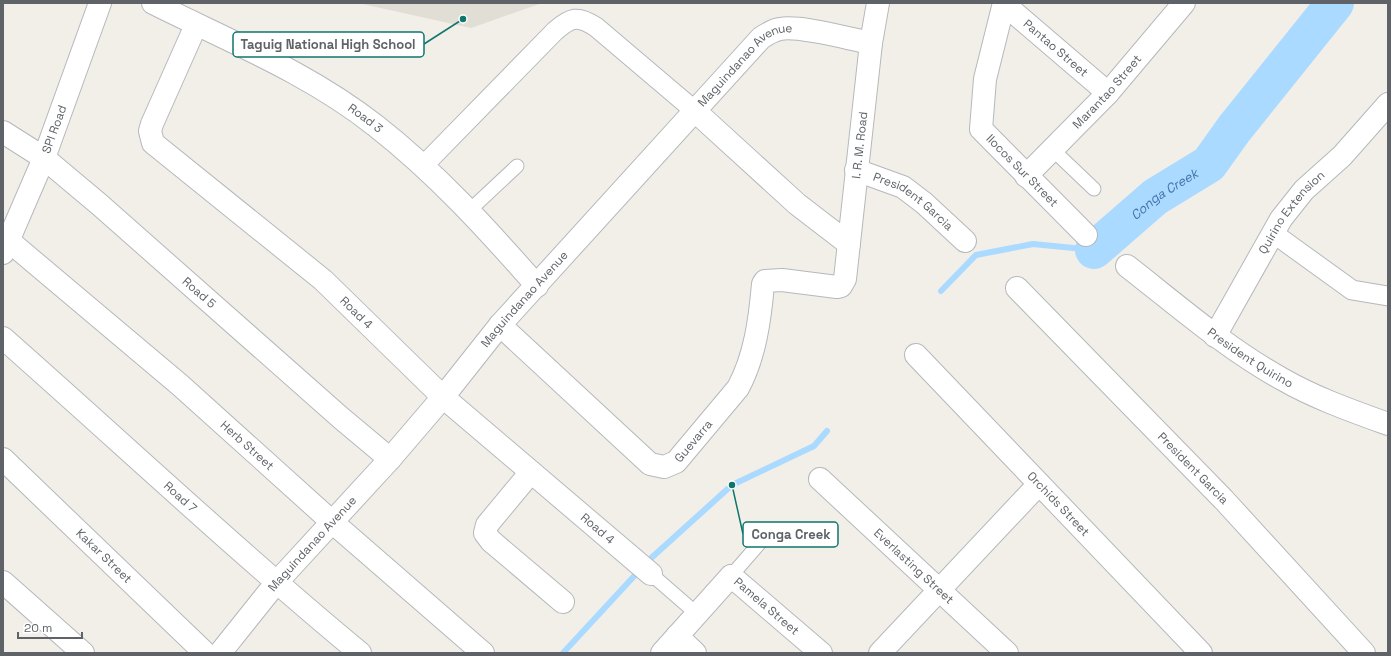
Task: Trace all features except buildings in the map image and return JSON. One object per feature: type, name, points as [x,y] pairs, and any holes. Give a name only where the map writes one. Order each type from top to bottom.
[{"type":"street","name":"SPI Road","points":[[6,247],[44,158],[100,3]]},
{"type":"street","name":"Road 3","points":[[153,3],[262,56],[344,103],[375,125],[423,166],[470,210],[537,286]]},
{"type":"street","name":"I. R. M. Road","points":[[841,286],[846,279],[856,170],[871,43],[878,3]]},
{"type":"street","name":"Marantao Street","points":[[1026,176],[1108,93],[1184,3]]},
{"type":"street","name":"Pantao Street","points":[[1004,4],[1108,93]]},
{"type":"street","name":"Ilocos Sur Street","points":[[1004,4],[985,79],[980,130],[1086,235]]},
{"type":"street","points":[[423,166],[555,31],[565,22],[575,18],[585,20],[596,27],[694,111],[797,204],[849,244]]},
{"type":"street","name":"Road 4","points":[[196,25],[152,124],[150,130],[153,142],[323,280],[443,397],[651,574]]},
{"type":"street","name":"Maguindanao Avenue","points":[[220,653],[276,583],[331,521],[390,459],[443,397],[500,325],[761,38],[770,32],[781,29],[796,28],[871,43]]},
{"type":"street","name":"Quirino Extension","points":[[1215,336],[1281,219],[1304,190],[1342,156],[1388,104]]},
{"type":"street","name":"Road 5","points":[[3,132],[44,158],[138,238],[341,418],[390,459]]},
{"type":"street","name":"President Garcia","points":[[856,170],[903,187],[924,203],[965,241]]},
{"type":"street","points":[[1273,233],[1352,290],[1388,296]]},
{"type":"street","name":"Herb Street","points":[[6,247],[180,385],[331,521],[483,653]]},
{"type":"street","name":"President Quirino","points":[[1127,266],[1215,336],[1282,379],[1321,398],[1388,424]]},
{"type":"street","name":"Guevarra","points":[[500,325],[650,464],[664,467],[676,462],[738,388],[751,360],[763,284],[765,281],[782,280],[832,288],[841,286]]},
{"type":"street","name":"President Garcia","points":[[1017,288],[1224,500],[1364,653]]},
{"type":"street","name":"Road 7","points":[[3,338],[129,449],[276,583],[360,653]]},
{"type":"street","name":"Orchids Street","points":[[916,355],[1201,653]]},
{"type":"street","name":"Kakar Street","points":[[3,459],[205,653]]},
{"type":"street","points":[[531,472],[487,525],[485,533],[491,541],[563,602]]},
{"type":"street","name":"Everlasting Street","points":[[820,479],[1007,653]]},
{"type":"street","points":[[880,653],[940,591],[1039,484]]},
{"type":"street","points":[[662,653],[731,576]]},
{"type":"street","name":"Pamela Street","points":[[731,576],[821,653]]},
{"type":"street","points":[[3,582],[83,653]]},
{"type":"street","points":[[677,636],[695,653]]},
{"type":"lane","points":[[1052,149],[1094,189]]},
{"type":"lane","points":[[470,210],[517,166]]},
{"type":"lane","points":[[731,576],[764,538]]},
{"type":"lane","points":[[651,574],[697,614]]},
{"type":"shaded area","points":[[358,3],[542,3],[471,28]]},
{"type":"waterway","name":"Conga Creek","points":[[1094,250],[1155,197],[1209,164],[1234,129],[1335,3]]},
{"type":"waterway","name":"Conga Creek","points":[[941,291],[976,255],[1033,244],[1094,250]]},
{"type":"waterway","name":"Conga Creek","points":[[649,560],[732,485],[814,446],[827,431]]},
{"type":"waterway","points":[[563,653],[637,573]]},
{"type":"place","name":"Taguig National High School","points":[[463,19]]},
{"type":"place","name":"Conga Creek","points":[[732,485]]}]
